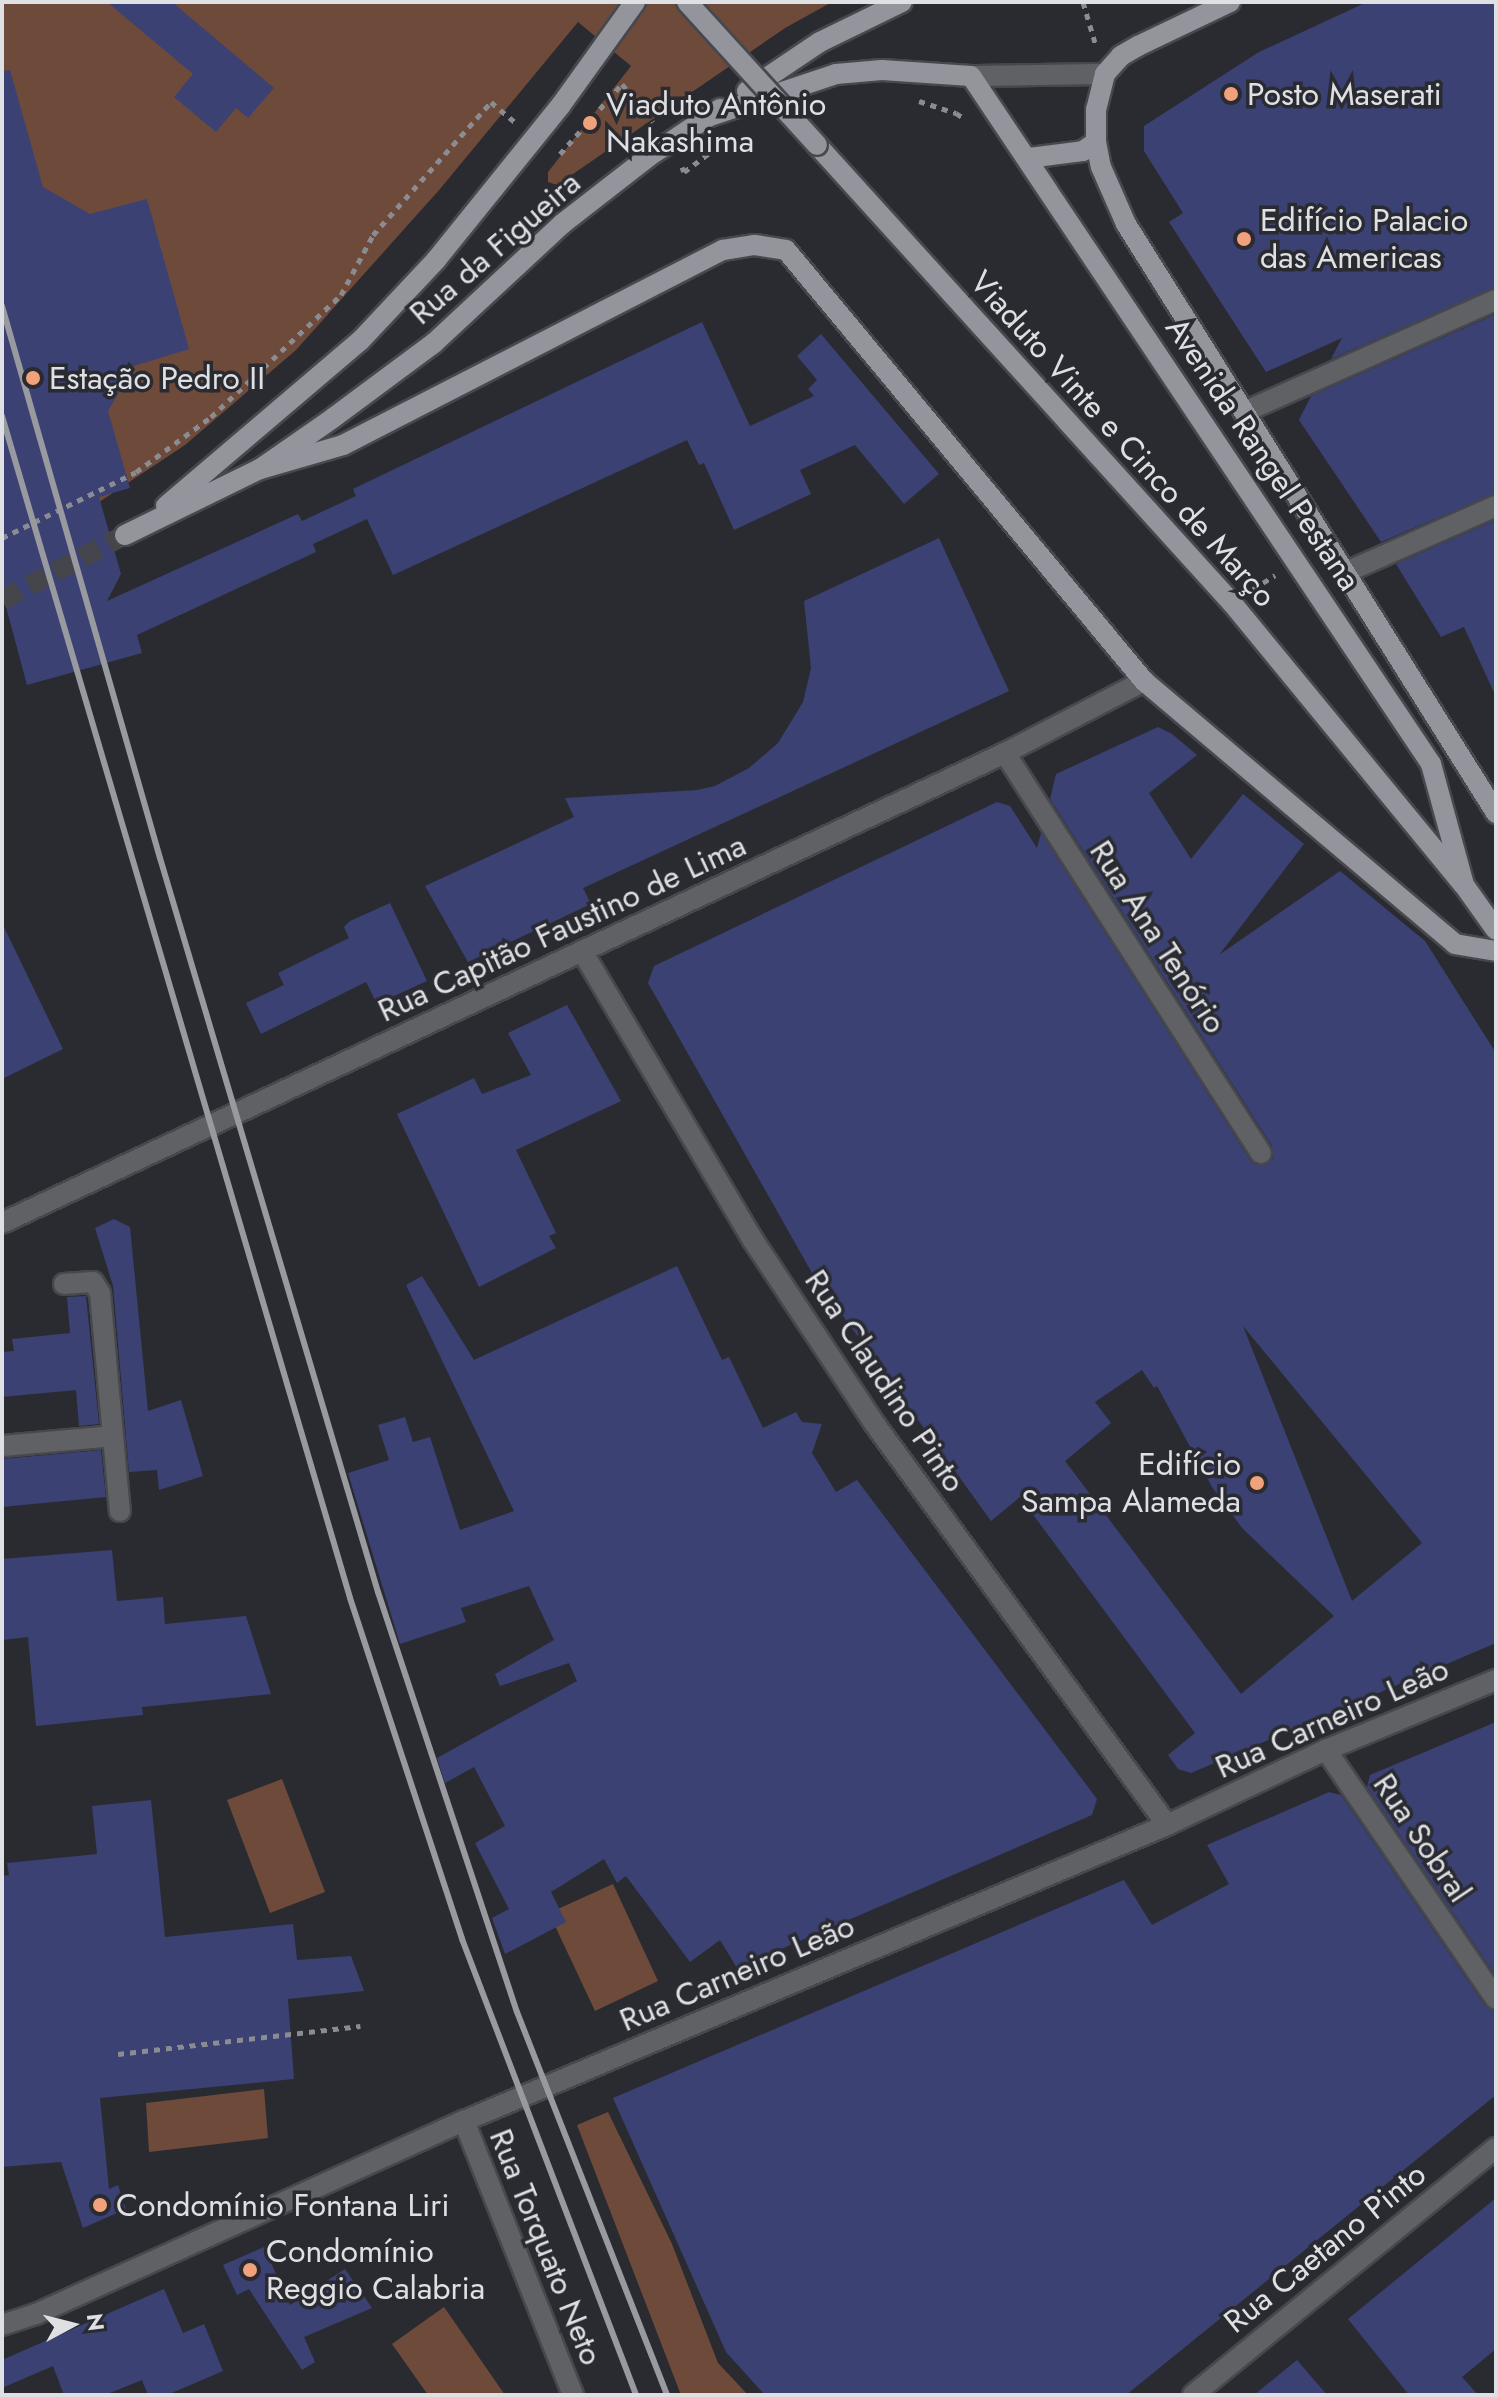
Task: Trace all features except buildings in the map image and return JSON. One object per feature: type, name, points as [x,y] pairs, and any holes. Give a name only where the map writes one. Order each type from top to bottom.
[{"type":"main road","name":"Rua da Figueira","points":[[635,2],[608,43],[436,260],[360,341],[134,530],[260,469],[434,343],[562,224],[648,157],[820,42],[902,2]]},
{"type":"main road","name":"Viaduto Vinte e Cinco de Março","points":[[687,2],[1232,603],[1464,885],[1496,930]]},
{"type":"main road","points":[[1105,74],[1121,56],[1138,46],[1230,2]]},
{"type":"main road","points":[[710,116],[836,74],[882,70],[971,76]]},
{"type":"main road","name":"Avenida Rangel Pestana","points":[[1105,74],[1096,109],[1096,142],[1101,167],[1126,224],[1496,813]]},
{"type":"main road","name":"Avenida Rangel Pestana","points":[[971,76],[1029,158],[1431,764],[1464,885]]},
{"type":"main road","points":[[1029,158],[1049,158],[1083,151],[1096,142]]},
{"type":"main road","points":[[260,469],[343,445],[723,250],[755,245],[786,250],[1144,681],[1455,944],[1496,951]]},
{"type":"street","points":[[971,76],[1105,74]]},
{"type":"street","points":[[1244,412],[1496,300]]},
{"type":"street","points":[[1344,573],[1496,506]]},
{"type":"street","name":"Rua Capitão Faustino de Lima","points":[[2,1223],[1005,753],[1144,681]]},
{"type":"street","name":"Rua Ana Tenório","points":[[1005,753],[1261,1153]]},
{"type":"street","name":"Rua Claudino Pinto","points":[[582,951],[753,1240],[874,1423],[1167,1825]]},
{"type":"street","points":[[64,1284],[93,1282],[98,1285],[120,1511]]},
{"type":"street","points":[[2,1446],[113,1436]]},
{"type":"street","name":"Rua Carneiro Leão","points":[[2,2325],[36,2314],[464,2121],[1167,1825],[1326,1750],[1496,1680]]},
{"type":"street","name":"Rua Sobral","points":[[1326,1750],[1496,1999]]},
{"type":"street","name":"Rua Torquato Neto","points":[[464,2121],[573,2395]]},
{"type":"street","name":"Rua Caetano Pinto","points":[[1193,2395],[1496,2148]]},
{"type":"path","points":[[1083,2],[1105,74]]},
{"type":"path","points":[[557,157],[622,84]]},
{"type":"path","points":[[911,99],[956,113],[967,121]]},
{"type":"path","points":[[2,538],[136,472],[211,417],[341,295],[373,235],[491,102]]},
{"type":"path","points":[[684,172],[727,140]]},
{"type":"path","points":[[118,2054],[360,2026]]},
{"type":"shaded area","points":[[2,2],[832,2],[785,28],[557,185],[548,182],[548,172],[631,66],[578,22],[440,189],[296,350],[185,445],[63,526],[2,556]]},
{"type":"shaded area","points":[[282,1779],[325,1892],[270,1913],[227,1800]]},
{"type":"shaded area","points":[[613,1884],[658,1981],[595,2011],[549,1913]]},
{"type":"shaded area","points":[[264,2089],[268,2138],[149,2152],[146,2103]]},
{"type":"shaded area","points":[[608,2112],[672,2244],[718,2363],[748,2395],[681,2395],[577,2125]]},
{"type":"shaded area","points":[[444,2307],[505,2395],[428,2395],[392,2344]]},
{"type":"tunnel","points":[[2,600],[125,535]]},
{"type":"railway","points":[[2,306],[160,858],[378,1592],[517,2012],[667,2395]]},
{"type":"railway","points":[[2,416],[350,1598],[462,1939],[636,2395]]},
{"type":"place","name":"Posto Maserati","points":[[1231,94]]},
{"type":"place","name":"Viaduto Antônio Nakashima","points":[[590,123]]},
{"type":"place","name":"Edifício Palacio das Americas","points":[[1244,239]]},
{"type":"place","name":"Estação Pedro II","points":[[33,378]]},
{"type":"place","name":"Edifício Sampa Alameda","points":[[1257,1483]]},
{"type":"place","name":"Condomínio Fontana Liri","points":[[100,2205]]},
{"type":"place","name":"Condomínio Reggio Calabria","points":[[250,2270]]}]
